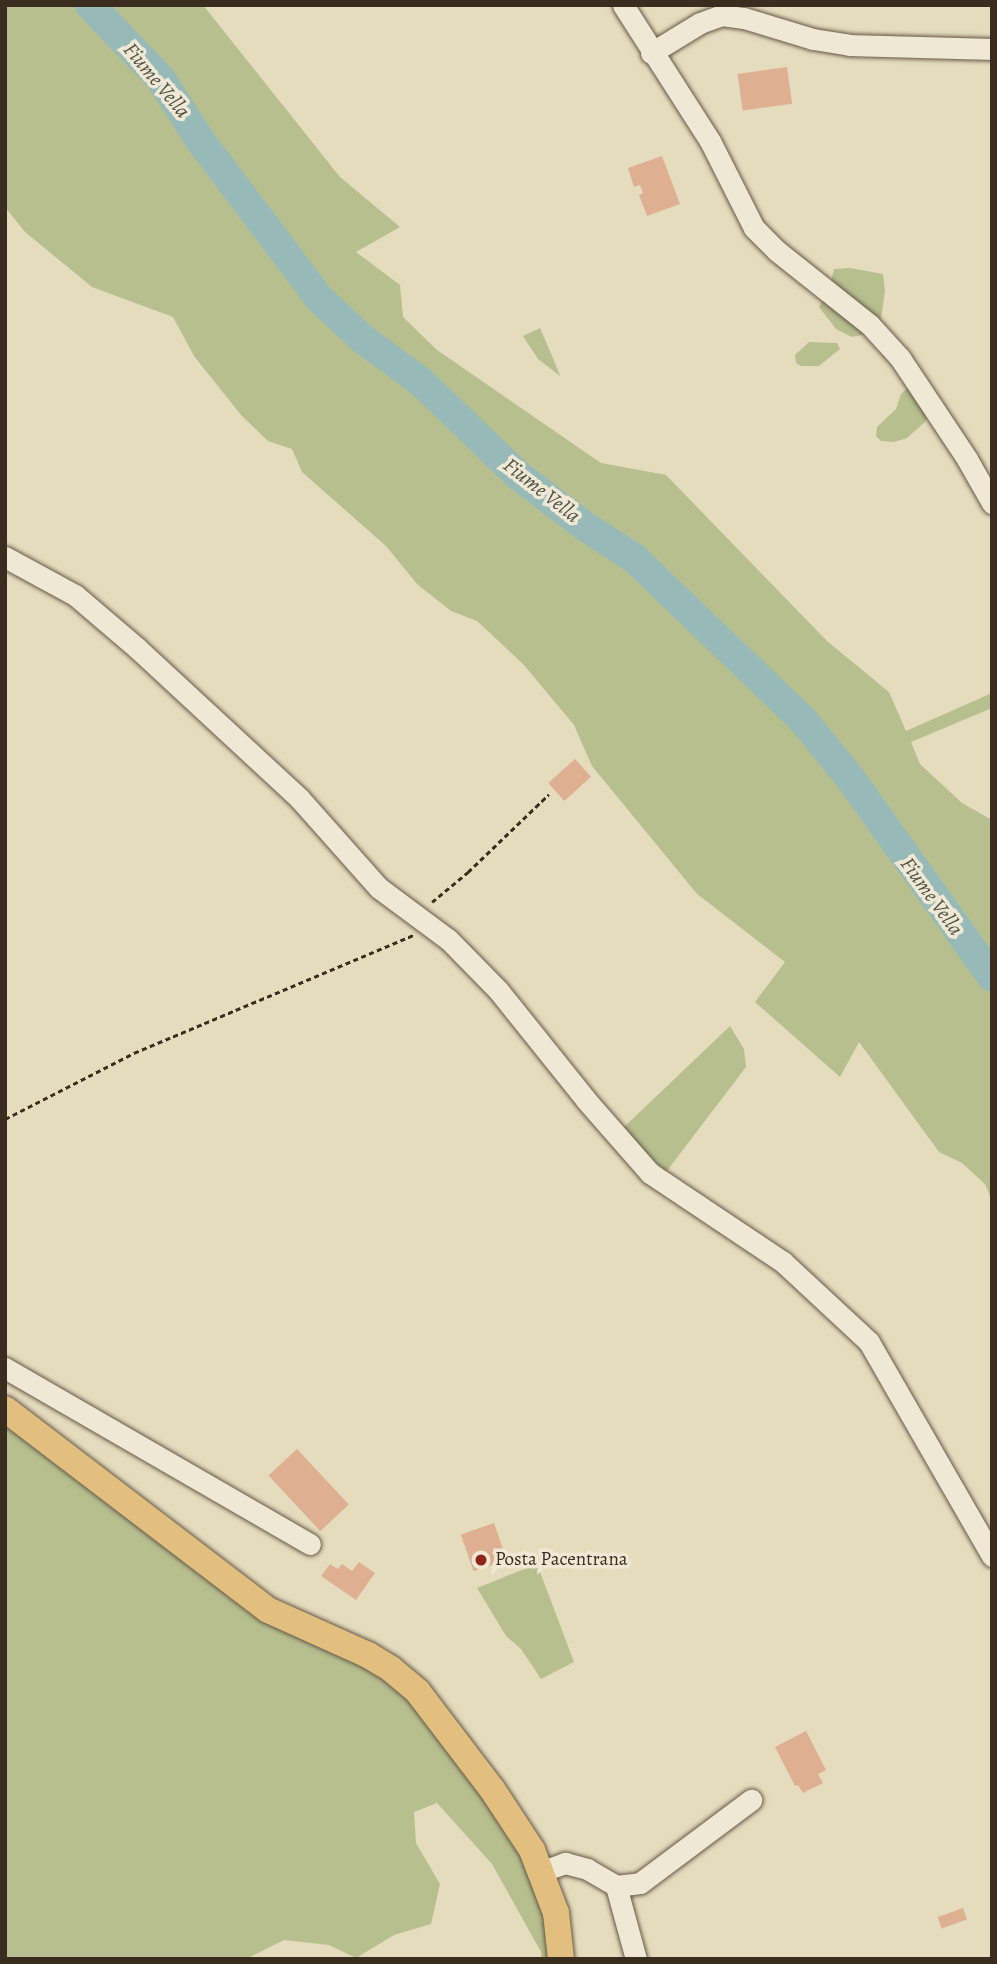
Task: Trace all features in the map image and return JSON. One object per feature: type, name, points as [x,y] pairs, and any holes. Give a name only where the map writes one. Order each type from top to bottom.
[{"type":"main road","points":[[5,1409],[268,1610],[368,1655],[418,1692],[492,1789],[532,1850],[556,1913],[561,1959]]},
{"type":"street","points":[[622,5],[710,141],[754,228],[778,251],[870,325],[901,358],[967,459],[992,503]]},
{"type":"street","points":[[651,53],[700,23],[722,15],[744,18],[813,39],[849,45],[992,49]]},
{"type":"street","points":[[5,557],[75,595],[137,648],[299,798],[379,888],[449,940],[498,990],[586,1100],[650,1173],[783,1262],[869,1342],[992,1556]]},
{"type":"street","points":[[5,1368],[310,1544]]},
{"type":"street","points":[[540,1872],[565,1863],[587,1869],[615,1886],[640,1883],[751,1800]]},
{"type":"street","points":[[615,1886],[636,1959]]},
{"type":"path","points":[[5,1119],[134,1053],[424,921],[468,872],[549,794]]},
{"type":"green space","points":[[5,5],[203,5],[340,177],[400,227],[356,252],[400,285],[403,317],[437,350],[601,463],[666,475],[827,641],[889,692],[906,731],[992,693],[992,708],[911,742],[920,764],[962,803],[992,820],[992,1201],[985,1184],[962,1163],[939,1152],[859,1042],[840,1077],[755,1002],[785,962],[697,894],[592,766],[574,725],[523,664],[477,621],[451,611],[417,584],[386,546],[302,472],[292,449],[268,441],[241,415],[194,356],[173,317],[92,287],[25,232],[5,207]]},
{"type":"green space","points":[[850,268],[883,274],[885,291],[881,319],[867,334],[852,337],[836,329],[819,307],[830,285],[834,269]]},
{"type":"green space","points":[[540,328],[560,376],[538,359],[523,336]]},
{"type":"green space","points":[[809,342],[837,343],[840,349],[819,366],[801,366],[796,363],[795,355]]},
{"type":"green space","points":[[913,383],[931,410],[925,422],[907,438],[894,442],[881,441],[876,436],[877,427],[896,409],[901,394]]},
{"type":"green space","points":[[730,1026],[744,1049],[746,1067],[666,1172],[622,1129]]},
{"type":"green space","points":[[5,1409],[195,1557],[391,1669],[532,1850],[560,1959],[541,1959],[541,1952],[492,1864],[437,1803],[414,1812],[416,1843],[440,1884],[431,1924],[394,1935],[356,1958],[329,1945],[284,1940],[246,1959],[5,1959]]},
{"type":"green space","points":[[537,1564],[574,1662],[541,1679],[521,1649],[506,1636],[477,1588]]},
{"type":"building","points":[[787,67],[792,104],[743,111],[737,74]]},
{"type":"building","points":[[662,156],[680,204],[647,216],[639,195],[643,193],[640,185],[634,187],[628,168]]},
{"type":"building","points":[[575,759],[591,777],[564,801],[548,783]]},
{"type":"building","points":[[297,1449],[349,1505],[320,1531],[268,1476]]},
{"type":"building","points":[[494,1523],[507,1560],[474,1571],[461,1534]]},
{"type":"building","points":[[359,1562],[375,1573],[356,1600],[321,1576],[330,1564],[338,1569],[342,1564],[352,1571]]},
{"type":"building","points":[[806,1731],[826,1770],[818,1774],[823,1783],[803,1793],[798,1785],[795,1786],[775,1747]]},
{"type":"building","points":[[963,1908],[967,1919],[942,1929],[938,1917]]},
{"type":"waterway","name":"Fiume Vella","points":[[90,5],[160,78],[200,140],[320,299],[364,340],[420,381],[519,476],[586,527],[634,558],[803,720],[850,778],[992,977]]},
{"type":"place","name":"Posta Pacentrana","points":[[481,1560]]}]
